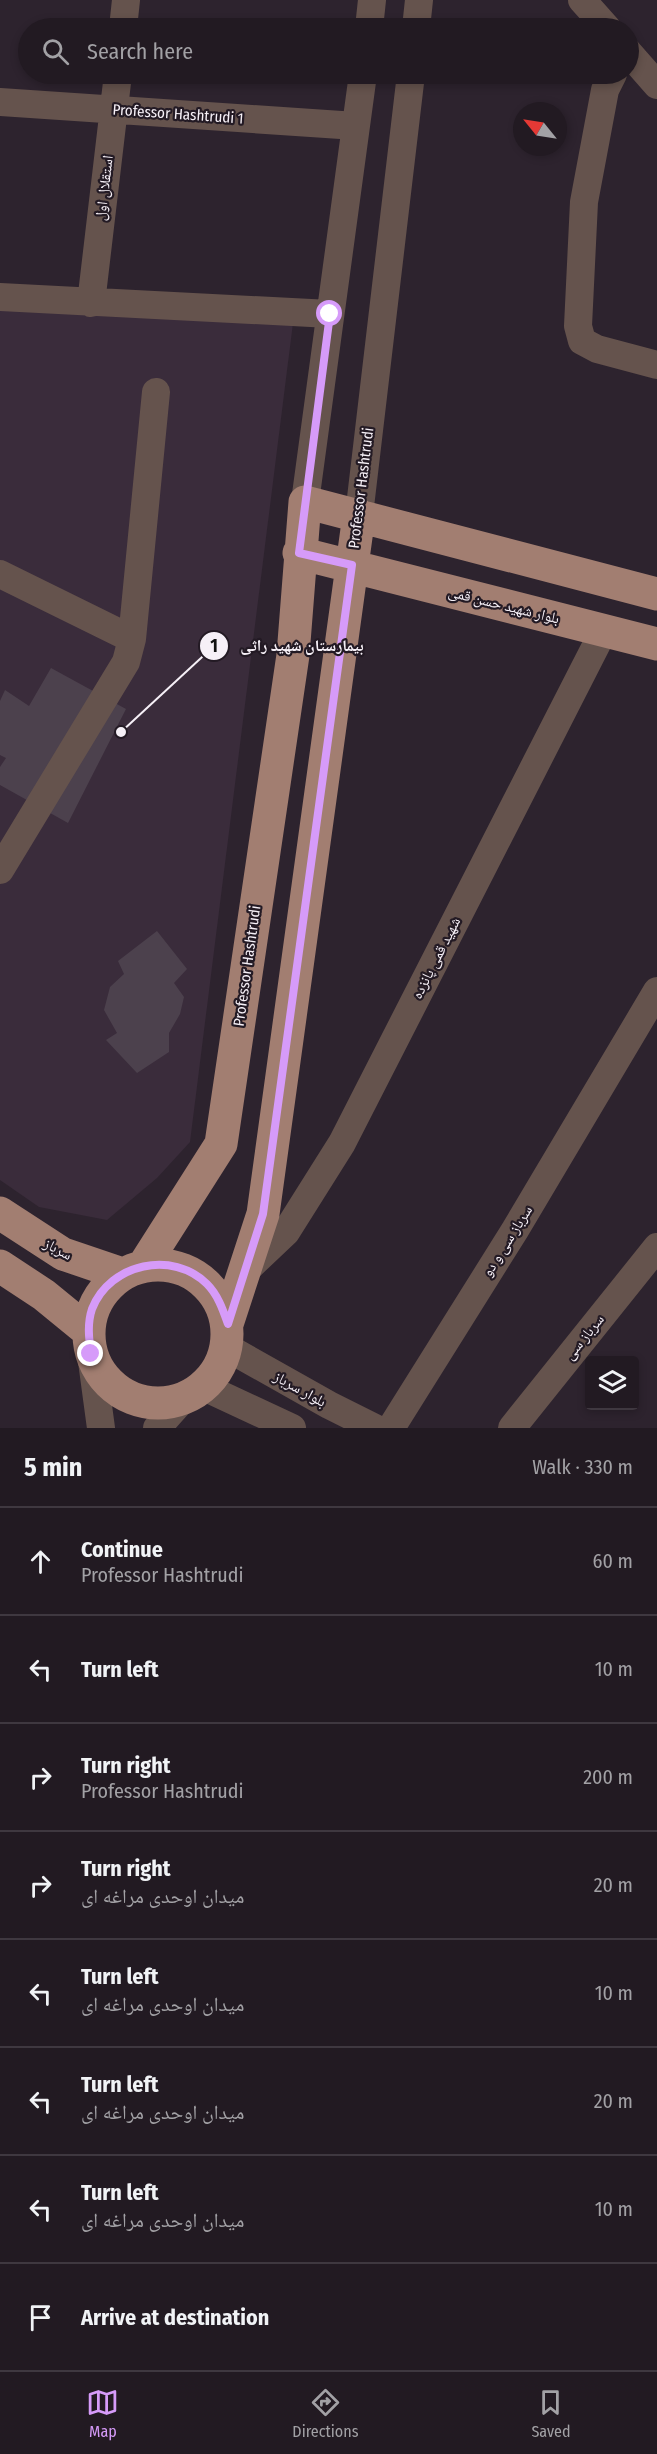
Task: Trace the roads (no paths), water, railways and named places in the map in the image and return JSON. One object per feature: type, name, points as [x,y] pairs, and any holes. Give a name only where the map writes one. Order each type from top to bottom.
[{"type":"main road","points":[[305,502],[657,594]]},
{"type":"main road","name":"Professor Hashtrudi","points":[[133,1270],[221,1144],[293,655],[299,553],[305,502]]},
{"type":"main road","name":"Professor Hashtrudi","points":[[227,1336],[263,1214],[358,514]]},
{"type":"main road","name":"بلوار شهید حسن قمی","points":[[299,553],[657,644]]},
{"type":"main road","name":"سرباز","points":[[0,1213],[63,1254],[133,1270]]},
{"type":"main road","points":[[0,1266],[44,1295],[89,1343],[101,1375],[117,1391],[138,1401],[161,1404],[194,1393],[218,1369],[227,1336],[220,1302],[207,1284],[188,1271],[166,1264],[133,1270],[104,1289],[93,1308],[89,1343]]},
{"type":"street","points":[[124,18],[126,0]]},
{"type":"street","points":[[370,18],[372,0]]},
{"type":"street","points":[[417,18],[419,0]]},
{"type":"street","points":[[582,0],[598,18]]},
{"type":"street","points":[[639,66],[657,85]]},
{"type":"street","name":"استقلال اول","points":[[91,303],[117,84]]},
{"type":"street","name":"Professor Hashtrudi","points":[[305,502],[362,84]]},
{"type":"street","name":"Professor Hashtrudi","points":[[358,514],[410,84]]},
{"type":"street","points":[[610,84],[605,90],[584,202],[578,326],[582,341],[597,349],[657,365]]},
{"type":"street","name":"Professor Hashtrudi 1","points":[[0,102],[356,126]]},
{"type":"street","points":[[0,297],[330,314]]},
{"type":"street","points":[[0,870],[126,662],[132,639],[156,392]]},
{"type":"street","points":[[0,574],[132,639]]},
{"type":"street","name":"شهید قمی پانزده","points":[[246,1270],[286,1232],[342,1143],[604,630]]},
{"type":"street","name":"سرباز سی و دو","points":[[391,1428],[515,1230],[657,992]]},
{"type":"street","name":"سرباز سی","points":[[512,1428],[657,1247]]},
{"type":"street","name":"بلوار سرباز","points":[[227,1336],[329,1406],[375,1428]]},
{"type":"street","points":[[89,1343],[101,1428]]},
{"type":"street","points":[[157,1428],[194,1393],[292,1428]]},
{"type":"place","name":"بیمارستان شهید راثی","points":[[121,732]]}]
